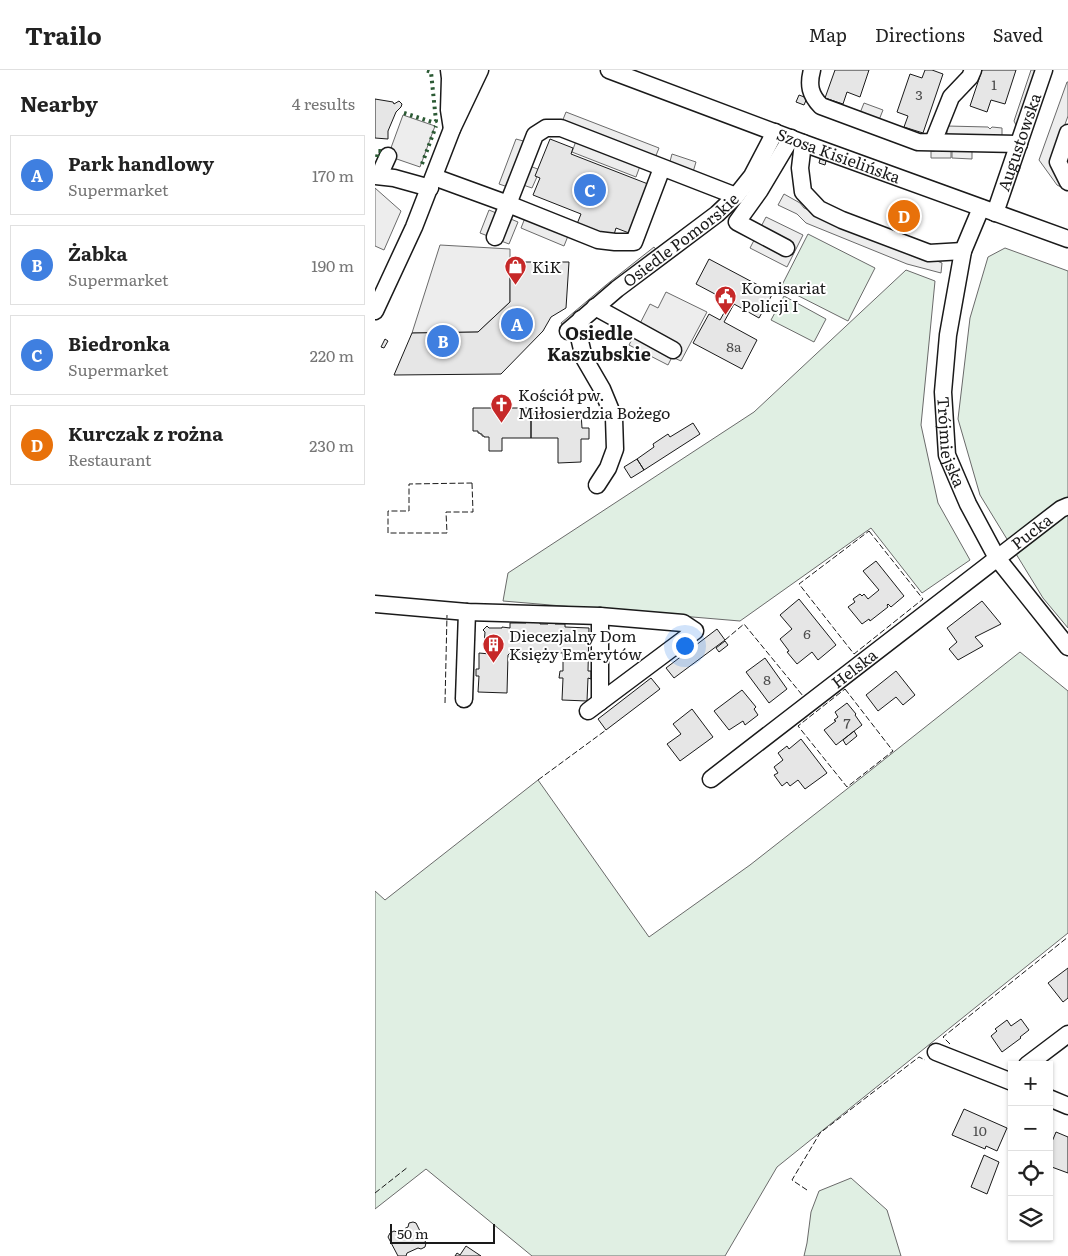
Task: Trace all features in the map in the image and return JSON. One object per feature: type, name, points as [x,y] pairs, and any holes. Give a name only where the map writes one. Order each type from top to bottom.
[{"type":"street","points":[[449,70],[449,110],[452,129]]},
{"type":"street","points":[[452,129],[465,70]]},
{"type":"street","points":[[375,311],[414,227],[452,129],[480,70]]},
{"type":"street","name":"Szosa Kisielińska","points":[[609,70],[1068,239]]},
{"type":"street","points":[[812,70],[810,86],[813,98],[821,106],[918,142],[1019,144]]},
{"type":"street","points":[[933,142],[951,97],[970,77],[973,70]]},
{"type":"street","name":"Augustowska","points":[[988,211],[1019,144],[1044,70]]},
{"type":"street","points":[[495,237],[535,136],[546,128],[561,128],[736,196]]},
{"type":"street","points":[[1068,133],[1058,162],[1068,182]]},
{"type":"street","points":[[785,248],[737,222],[760,190],[790,138]]},
{"type":"street","points":[[790,138],[800,168],[803,192],[819,209],[929,254],[963,251]]},
{"type":"street","name":"Osiedle Pomorskie","points":[[568,331],[595,307],[717,214],[790,138]]},
{"type":"street","points":[[388,156],[378,176],[432,182],[508,204],[598,240],[615,242],[634,242],[662,168]]},
{"type":"street","name":"Trójmiejska","points":[[988,211],[963,251],[947,335],[943,383],[947,455],[968,504],[997,558],[1068,647]]},
{"type":"street","points":[[595,307],[673,350]]},
{"type":"street","points":[[581,320],[579,337],[584,358],[614,418],[615,449],[608,468],[597,485]]},
{"type":"street","name":"Pucka","points":[[997,558],[1061,509],[1068,506]]},
{"type":"street","name":"Helska","points":[[711,779],[997,558]]},
{"type":"street","points":[[375,604],[467,612],[600,616],[683,623],[695,631],[594,707],[600,616]]},
{"type":"street","points":[[464,699],[467,612]]},
{"type":"street","points":[[1032,1061],[1068,1034]]},
{"type":"street","points":[[936,1052],[1008,1080]]},
{"type":"street","points":[[1053,1100],[1068,1106]]},
{"type":"green space","points":[[808,234],[875,268],[848,321],[781,287]]},
{"type":"green space","points":[[1005,248],[1068,271],[1068,628],[1043,598],[980,495],[958,419],[970,318],[988,257]]},
{"type":"green space","points":[[906,270],[935,281],[921,425],[938,503],[970,560],[922,593],[871,528],[740,621],[503,601],[508,573],[754,412]]},
{"type":"green space","points":[[784,296],[826,319],[814,342],[771,320]]},
{"type":"green space","points":[[1020,652],[1068,691],[1068,933],[777,1167],[725,1256],[532,1256],[426,1169],[375,1209],[375,891],[385,900],[538,780],[649,937],[750,865]]},
{"type":"green space","points":[[851,1178],[887,1210],[901,1256],[804,1256],[811,1212],[819,1191]]},
{"type":"shaded area","points":[[1031,70],[1036,70],[1017,127],[1014,121]]},
{"type":"shaded area","points":[[1067,82],[1068,116],[1052,160],[1068,188],[1063,188],[1057,185],[1039,160]]},
{"type":"shaded area","points":[[864,103],[883,110],[879,120],[860,113]]},
{"type":"shaded area","points":[[566,112],[659,148],[655,158],[562,122]]},
{"type":"shaded area","points":[[403,115],[435,126],[420,167],[388,156]]},
{"type":"shaded area","points":[[947,126],[1002,128],[1002,138],[947,137]]},
{"type":"shaded area","points":[[516,139],[538,145],[530,166],[540,170],[532,188],[523,185],[520,191],[499,184]]},
{"type":"shaded area","points":[[576,141],[640,166],[636,177],[572,152]]},
{"type":"shaded area","points":[[931,147],[951,148],[951,158],[931,158]]},
{"type":"shaded area","points":[[952,148],[972,148],[972,159],[952,158]]},
{"type":"shaded area","points":[[672,154],[696,162],[693,172],[669,165]]},
{"type":"shaded area","points":[[375,188],[401,211],[384,250],[375,246]]},
{"type":"shaded area","points":[[784,194],[800,203],[804,208],[942,263],[941,273],[907,264],[806,223],[797,214],[778,205]]},
{"type":"shaded area","points":[[489,210],[518,222],[509,244],[480,233]]},
{"type":"shaded area","points":[[766,217],[803,235],[787,267],[750,248]]},
{"type":"shaded area","points":[[525,218],[568,236],[564,246],[521,228]]},
{"type":"shaded area","points":[[440,245],[510,249],[510,302],[478,332],[412,333]]},
{"type":"shaded area","points":[[654,247],[657,251],[564,328],[561,323]]},
{"type":"shaded area","points":[[666,292],[707,312],[681,361],[672,357],[668,365],[629,345],[650,304],[658,308]]},
{"type":"building","points":[[835,70],[869,70],[860,97],[847,92],[843,104],[825,98]]},
{"type":"building","points":[[925,70],[932,70],[943,74],[923,133],[904,127],[908,116],[897,112],[910,74],[922,78]]},
{"type":"building","points":[[982,70],[1016,70],[1005,104],[991,100],[987,112],[970,106]]},
{"type":"building","points":[[799,95],[807,98],[804,105],[796,102]]},
{"type":"building","points":[[375,99],[393,102],[394,104],[399,101],[402,104],[396,112],[388,131],[388,139],[375,138]]},
{"type":"building","points":[[550,139],[573,148],[571,154],[648,184],[629,233],[616,228],[613,238],[577,224],[581,214],[533,195],[540,178],[535,176]]},
{"type":"building","points":[[820,159],[826,161],[825,165],[819,163]]},
{"type":"building","points":[[899,212],[910,215],[908,221],[897,217]]},
{"type":"building","name":"Komisariat Policji I","points":[[709,259],[773,293],[759,318],[734,304],[724,322],[757,340],[742,369],[693,343],[709,314],[720,320],[730,302],[696,284]]},
{"type":"building","points":[[510,262],[569,262],[566,308],[551,317],[543,331],[501,374],[394,375],[412,333],[478,332],[510,302]]},
{"type":"building","points":[[385,339],[388,341],[384,348],[381,347]]},
{"type":"building","name":"Kościół pw. Miłosierdzia Bożego","points":[[473,408],[531,408],[531,438],[502,438],[502,451],[489,451],[489,437],[482,436],[478,431],[473,431]]},
{"type":"building","points":[[581,413],[582,428],[589,428],[589,439],[581,439],[581,462],[558,463],[558,438],[531,438],[531,414]]},
{"type":"building","points":[[693,423],[700,434],[644,470],[637,459],[654,447],[653,444],[668,434],[670,437]]},
{"type":"building","points":[[637,459],[644,470],[631,478],[624,467]]},
{"type":"building","points":[[876,561],[904,596],[891,607],[888,604],[888,607],[870,621],[869,619],[862,624],[848,607],[855,602],[853,599],[860,594],[862,596],[864,594],[868,599],[879,590],[863,571]]},
{"type":"building","points":[[799,599],[836,645],[818,660],[812,652],[797,664],[787,652],[789,651],[780,639],[792,629],[780,615]]},
{"type":"building","points":[[982,601],[1001,624],[975,637],[983,646],[958,660],[949,649],[957,642],[947,628]]},
{"type":"building","name":"Diecezjalny Dom Księży Emerytów","points":[[526,620],[540,620],[540,624],[548,624],[548,621],[555,621],[555,624],[565,624],[565,627],[589,628],[588,671],[591,671],[591,679],[588,678],[587,701],[562,700],[563,678],[559,678],[560,671],[563,671],[563,653],[539,652],[539,656],[535,659],[529,659],[526,652],[511,652],[508,655],[507,693],[478,692],[479,676],[476,676],[476,669],[479,669],[479,653],[490,654],[490,645],[484,645],[485,632],[483,630],[487,626],[489,628],[510,628],[510,623],[526,623]]},
{"type":"building","points":[[717,629],[725,640],[674,678],[666,668]]},
{"type":"building","points":[[725,641],[728,645],[719,652],[716,648]]},
{"type":"building","points":[[765,658],[787,689],[769,703],[746,672]]},
{"type":"building","points":[[896,671],[915,695],[903,705],[896,697],[878,711],[866,695]]},
{"type":"building","points":[[651,678],[660,689],[606,730],[598,719]]},
{"type":"building","points":[[742,690],[756,707],[754,709],[758,715],[745,725],[743,721],[729,730],[714,711]]},
{"type":"building","points":[[847,703],[862,725],[836,745],[824,730],[836,721],[834,720],[838,717],[835,712]]},
{"type":"building","points":[[692,709],[713,737],[680,761],[667,744],[681,734],[673,724]]},
{"type":"building","points":[[854,731],[857,736],[846,745],[843,740]]},
{"type":"building","points":[[801,739],[827,773],[805,789],[798,780],[790,786],[787,782],[782,786],[774,775],[778,773],[774,767],[783,760],[778,753],[787,746],[789,749]]},
{"type":"building","points":[[1068,968],[1068,998],[1063,1002],[1048,983]]},
{"type":"building","points":[[1021,1019],[1029,1030],[1002,1052],[991,1036],[997,1031],[995,1029],[1007,1020],[1011,1026]]},
{"type":"building","points":[[964,1109],[1007,1128],[997,1151],[986,1146],[985,1149],[952,1135]]},
{"type":"building","points":[[1056,1132],[1068,1137],[1068,1173],[1053,1167],[1053,1139]]},
{"type":"building","points":[[984,1155],[999,1162],[987,1194],[971,1187]]},
{"type":"building","points":[[409,1223],[416,1223],[426,1243],[425,1247],[407,1253],[406,1256],[398,1256],[388,1237],[390,1233],[408,1227]]},
{"type":"building","points":[[466,1246],[481,1256],[455,1256],[457,1253],[460,1255]]},
{"type":"hedge","points":[[404,113],[432,122],[436,121],[431,72],[425,70]]},
{"type":"hedge","points":[[422,164],[436,126]]},
{"type":"hedge","points":[[377,157],[378,151],[382,151]]},
{"type":"fence","points":[[472,483],[473,512],[446,512],[447,533],[388,533],[388,511],[409,511],[409,484],[472,483]]},
{"type":"fence","points":[[869,531],[923,599],[854,654],[799,584],[869,531]]},
{"type":"fence","points":[[445,703],[447,615]]},
{"type":"fence","points":[[725,640],[744,624],[803,696]]},
{"type":"fence","points":[[845,689],[893,751],[847,787],[798,726],[845,689]]},
{"type":"fence","points":[[538,780],[606,730]]},
{"type":"fence","points":[[950,1044],[943,1037],[1068,937]]},
{"type":"fence","points":[[807,1190],[792,1180],[820,1133],[919,1057],[925,1060]]},
{"type":"fence","points":[[375,1193],[408,1167]]},
{"type":"place","name":"Biedronka","points":[[590,190]]},
{"type":"place","name":"Kurczak z rożna","points":[[904,216]]},
{"type":"place","name":"KiK","points":[[516,286]]},
{"type":"place","name":"Komisariat Policji I","points":[[725,316]]},
{"type":"place","name":"Park handlowy","points":[[517,324]]},
{"type":"place","name":"Żabka","points":[[443,341]]},
{"type":"place","name":"Kościół pw. Miłosierdzia Bożego","points":[[502,423]]},
{"type":"place","name":"Diecezjalny Dom Księży Emerytów","points":[[493,664]]},
{"type":"district","name":"Osiedle Kaszubskie","points":[[599,344]]}]
